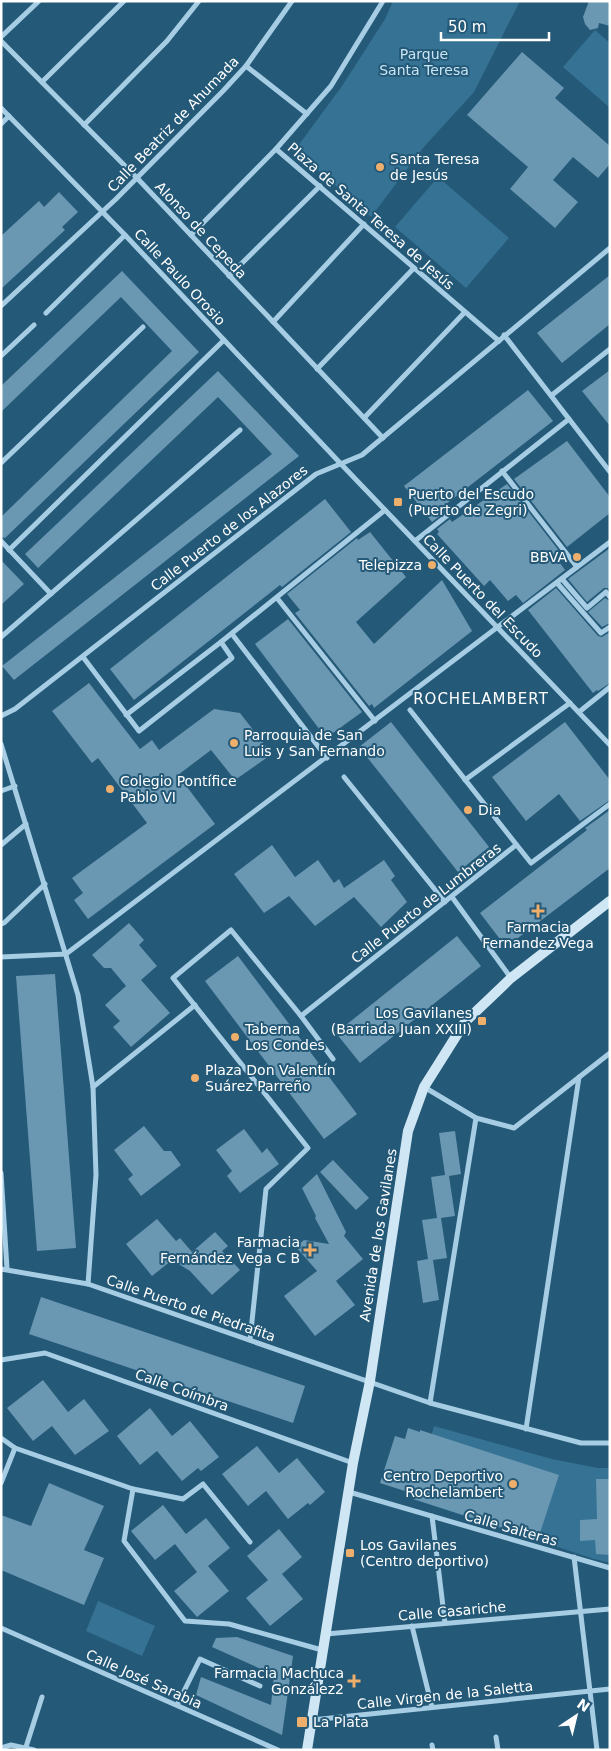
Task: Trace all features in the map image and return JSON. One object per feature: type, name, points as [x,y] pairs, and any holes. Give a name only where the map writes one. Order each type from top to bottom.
[{"type":"street","points":[[1,39],[39,1]]},
{"type":"street","points":[[42,82],[124,1]]},
{"type":"street","points":[[84,125],[167,41],[199,1]]},
{"type":"street","name":"Calle Beatriz de Ahumada","points":[[1,306],[103,212],[246,66],[292,1]]},
{"type":"street","name":"Plaza de Santa Teresa de Jesús","points":[[383,1],[330,86],[276,149],[499,341]]},
{"type":"street","name":"Alonso de Cepeda","points":[[1,39],[137,178],[382,438]]},
{"type":"street","points":[[246,66],[306,114]]},
{"type":"street","name":"Calle Paulo Orosio","points":[[1,108],[125,235],[341,464]]},
{"type":"street","points":[[1,124],[9,116]]},
{"type":"street","points":[[190,235],[276,149]]},
{"type":"street","points":[[229,276],[320,186]]},
{"type":"street","points":[[273,322],[364,224]]},
{"type":"street","points":[[46,313],[125,235]]},
{"type":"street","name":"Calle Puerto de los Alazores","points":[[1,716],[15,709],[83,657],[316,474],[362,455],[610,248]]},
{"type":"street","points":[[317,369],[414,268]]},
{"type":"street","points":[[364,418],[465,312]]},
{"type":"street","points":[[1,356],[34,325]]},
{"type":"street","points":[[1,463],[144,327]]},
{"type":"street","points":[[504,335],[610,472]]},
{"type":"street","points":[[9,550],[224,340]]},
{"type":"street","points":[[552,396],[610,350]]},
{"type":"street","points":[[415,541],[569,419]]},
{"type":"street","points":[[1,637],[240,430]]},
{"type":"street","name":"Calle Puerto del Escudo","points":[[341,464],[610,745]]},
{"type":"street","points":[[502,471],[577,567]]},
{"type":"street","points":[[126,715],[232,634],[386,510]]},
{"type":"street","points":[[1,541],[51,594]]},
{"type":"street","points":[[1,957],[66,954],[328,758],[610,542]]},
{"type":"street","points":[[562,579],[587,608],[606,592],[610,597]]},
{"type":"street","points":[[556,583],[602,633],[610,626]]},
{"type":"street","points":[[277,598],[375,721]]},
{"type":"street","points":[[232,634],[328,758]]},
{"type":"street","points":[[83,657],[139,731],[232,658],[221,642]]},
{"type":"street","points":[[579,712],[610,687]]},
{"type":"street","points":[[465,780],[570,703]]},
{"type":"street","points":[[410,710],[516,845]]},
{"type":"street","points":[[1,744],[78,995],[94,1088],[96,1175],[88,1284]]},
{"type":"street","points":[[344,777],[445,902]]},
{"type":"street","points":[[1,791],[15,786]]},
{"type":"street","name":"Calle Puerto de Lumbreras","points":[[301,1016],[516,845],[531,863],[610,804]]},
{"type":"street","points":[[1,845],[26,824]]},
{"type":"street","points":[[1,924],[45,884]]},
{"type":"street","points":[[452,897],[511,978]]},
{"type":"street","name":"Avenida de los Gavilanes","points":[[307,1750],[348,1492],[370,1381],[408,1130],[424,1087],[465,1022],[511,978],[610,901]]},
{"type":"street","points":[[250,1340],[266,1189],[308,1148],[173,978],[232,930],[301,1016],[333,1060]]},
{"type":"street","points":[[94,1088],[194,1005]]},
{"type":"street","points":[[424,1087],[476,1118],[514,1128],[610,1053]]},
{"type":"street","points":[[526,1429],[579,1077]]},
{"type":"street","points":[[430,1403],[476,1118]]},
{"type":"street","points":[[1,1173],[4,1269]]},
{"type":"street","name":"Calle Puerto de Piedrafita","points":[[4,1269],[88,1284],[430,1403],[581,1443],[610,1443]]},
{"type":"street","name":"Calle Coímbra","points":[[1,1360],[45,1353],[353,1463]]},
{"type":"street","points":[[1,1438],[15,1448],[133,1489],[183,1499],[203,1484],[250,1542]]},
{"type":"street","points":[[1,1483],[15,1448]]},
{"type":"street","points":[[133,1489],[124,1542],[185,1621],[229,1624],[322,1650]]},
{"type":"street","name":"Calle Salteras","points":[[348,1492],[610,1568]]},
{"type":"street","points":[[432,1516],[445,1623]]},
{"type":"street","points":[[574,1557],[597,1750]]},
{"type":"street","name":"Calle Casariche","points":[[325,1634],[610,1609]]},
{"type":"street","points":[[412,1626],[432,1707]]},
{"type":"street","points":[[1,1637],[4,1629]]},
{"type":"street","name":"Calle José Sarabia","points":[[4,1629],[278,1750]]},
{"type":"street","points":[[177,1705],[200,1659],[260,1686]]},
{"type":"street","name":"Calle Virgen de la Saletta","points":[[312,1720],[610,1689]]},
{"type":"street","points":[[26,1748],[42,1698]]},
{"type":"street","points":[[496,1736],[498,1750]]},
{"type":"street","points":[[1,1748],[11,1745],[34,1750]]},
{"type":"green space","name":"Parque Santa Teresa","points":[[393,1],[520,1],[474,92],[423,148],[371,217],[295,150],[342,86],[385,19]]},
{"type":"green space","points":[[595,30],[610,43],[610,108],[563,67]]},
{"type":"green space","points":[[438,177],[509,238],[466,288],[395,227]]},
{"type":"green space","name":"Centro Deportivo Rochelambert","points":[[434,1426],[552,1459],[598,1468],[610,1468],[610,1563],[413,1499]]},
{"type":"green space","points":[[98,1601],[155,1626],[142,1656],[86,1631]]},
{"type":"building","points":[[589,1],[610,1],[610,26],[599,23],[598,28],[590,30],[585,24],[583,17]]},
{"type":"building","points":[[522,52],[564,88],[555,98],[610,146],[610,164],[598,178],[573,157],[553,180],[578,202],[555,228],[510,189],[528,167],[467,115]]},
{"type":"building","points":[[59,192],[78,212],[62,227],[65,230],[1,289],[1,236],[39,201],[44,207]]},
{"type":"building","points":[[122,271],[199,352],[5,538],[1,537],[1,517],[172,351],[121,297],[1,412],[1,386]]},
{"type":"building","points":[[610,275],[610,324],[562,363],[537,333]]},
{"type":"building","points":[[610,370],[610,426],[582,391]]},
{"type":"building","points":[[218,371],[299,456],[14,680],[2,666],[272,454],[218,397],[38,568],[25,554]]},
{"type":"building","points":[[528,390],[553,421],[441,508],[445,512],[432,522],[404,486]]},
{"type":"building","points":[[567,441],[610,497],[610,513],[567,547],[514,479]]},
{"type":"building","points":[[507,484],[560,552],[555,556],[565,570],[523,603],[516,595],[508,601],[490,580],[484,586],[437,534],[439,532],[437,529],[450,519],[452,522]]},
{"type":"building","points":[[325,499],[351,532],[282,587],[280,585],[134,700],[110,669]]},
{"type":"building","points":[[370,532],[406,577],[356,622],[374,644],[442,580],[472,631],[374,708],[372,704],[369,706],[295,613],[300,610],[287,594],[357,538],[358,540]]},
{"type":"building","points":[[610,548],[610,590],[604,588],[587,602],[568,579]]},
{"type":"building","points":[[1,560],[24,584],[1,605]]},
{"type":"building","points":[[556,588],[598,636],[602,637],[610,632],[610,683],[593,693],[528,610]]},
{"type":"building","points":[[605,598],[610,601],[610,623],[602,627],[588,612]]},
{"type":"building","points":[[288,619],[362,712],[326,738],[255,644]]},
{"type":"building","points":[[89,683],[140,749],[152,740],[159,750],[214,709],[240,713],[272,754],[235,780],[211,750],[178,775],[215,824],[88,919],[74,900],[83,893],[72,878],[147,823],[98,758],[92,763],[52,711]]},
{"type":"building","points":[[391,722],[489,847],[458,872],[359,747]]},
{"type":"building","points":[[565,722],[610,780],[610,800],[580,821],[559,794],[526,821],[492,777]]},
{"type":"building","points":[[610,810],[610,868],[506,947],[480,913]]},
{"type":"building","points":[[272,845],[295,877],[318,860],[334,883],[339,879],[344,888],[384,860],[395,876],[391,880],[407,902],[381,927],[354,897],[315,926],[289,896],[264,913],[234,874]]},
{"type":"building","points":[[129,923],[144,940],[139,945],[157,966],[141,980],[170,1013],[131,1047],[113,1027],[120,1021],[105,1005],[126,986],[111,968],[104,968],[92,955]]},
{"type":"building","points":[[457,936],[481,966],[360,1063],[336,1033]]},
{"type":"building","points":[[238,956],[357,1114],[324,1139],[205,981]]},
{"type":"building","points":[[55,974],[76,1248],[37,1251],[16,976]]},
{"type":"building","points":[[144,1126],[164,1151],[171,1151],[181,1165],[141,1196],[128,1179],[133,1175],[114,1150]]},
{"type":"building","points":[[244,1129],[262,1153],[267,1148],[279,1164],[240,1193],[227,1176],[232,1171],[216,1150]]},
{"type":"building","points":[[455,1131],[461,1174],[449,1176],[455,1216],[441,1218],[447,1258],[433,1260],[439,1300],[423,1303],[417,1261],[428,1259],[422,1220],[437,1218],[431,1177],[445,1175],[439,1133]]},
{"type":"building","points":[[333,1160],[369,1198],[356,1210],[320,1172]]},
{"type":"building","points":[[317,1174],[346,1232],[344,1236],[363,1259],[336,1281],[355,1305],[315,1336],[284,1296],[317,1271],[296,1247],[304,1240],[329,1244],[302,1188]]},
{"type":"building","points":[[157,1219],[176,1241],[180,1238],[192,1252],[215,1232],[228,1246],[222,1251],[240,1270],[212,1295],[190,1271],[172,1260],[152,1276],[126,1244]]},
{"type":"building","points":[[41,1297],[305,1386],[293,1423],[29,1334]]},
{"type":"building","points":[[43,1380],[68,1412],[84,1399],[109,1431],[75,1455],[52,1426],[33,1441],[7,1408]]},
{"type":"building","points":[[150,1408],[172,1436],[190,1421],[219,1457],[201,1471],[198,1468],[182,1481],[157,1451],[140,1465],[117,1436]]},
{"type":"building","points":[[408,1428],[420,1432],[420,1430],[559,1475],[538,1539],[413,1499],[414,1494],[380,1483],[395,1436],[405,1439]]},
{"type":"building","points":[[257,1446],[279,1473],[297,1458],[325,1492],[310,1505],[308,1503],[288,1519],[266,1491],[248,1506],[222,1474]]},
{"type":"building","points":[[596,1479],[610,1479],[610,1555],[596,1554],[595,1540],[580,1541],[580,1520],[597,1519]]},
{"type":"building","points":[[49,1483],[104,1506],[84,1550],[104,1558],[84,1605],[1,1570],[1,1515],[31,1526]]},
{"type":"building","points":[[163,1505],[186,1534],[206,1518],[230,1548],[208,1566],[229,1591],[197,1617],[174,1591],[197,1572],[175,1544],[155,1560],[131,1531]]},
{"type":"building","points":[[279,1529],[302,1557],[282,1574],[303,1599],[270,1626],[246,1598],[268,1580],[247,1556]]},
{"type":"building","points":[[237,1637],[293,1656],[282,1735],[196,1695],[201,1677],[271,1705],[274,1675],[212,1647],[216,1638]]},
{"type":"place","name":"Santa Teresa de Jesús","points":[[380,167]]},
{"type":"place","name":"Puerto del Escudo (Puerto de Zegri)","points":[[398,502]]},
{"type":"place","name":"BBVA","points":[[577,557]]},
{"type":"place","name":"Telepizza","points":[[432,565]]},
{"type":"place","name":"Parroquia de San Luis y San Fernando","points":[[234,743]]},
{"type":"place","name":"Colegio Pontífice Pablo VI","points":[[110,789]]},
{"type":"place","name":"Dia","points":[[468,810]]},
{"type":"place","name":"Farmacia Fernandez Vega","points":[[538,911]]},
{"type":"place","name":"Los Gavilanes (Barriada Juan XXIII)","points":[[482,1021]]},
{"type":"place","name":"Taberna Los Condes","points":[[235,1037]]},
{"type":"place","name":"Plaza Don Valentín Suárez Parreño","points":[[195,1078]]},
{"type":"place","name":"Farmacia Fernández Vega C B","points":[[310,1250]]},
{"type":"place","name":"Centro Deportivo Rochelambert","points":[[513,1484]]},
{"type":"place","name":"Los Gavilanes (Centro deportivo)","points":[[350,1553]]},
{"type":"place","name":"Farmacia Machuca González2","points":[[354,1681]]},
{"type":"place","name":"La Plata","points":[[302,1722]]},
{"type":"district","name":"ROCHELAMBERT","points":[[481,699]]}]
